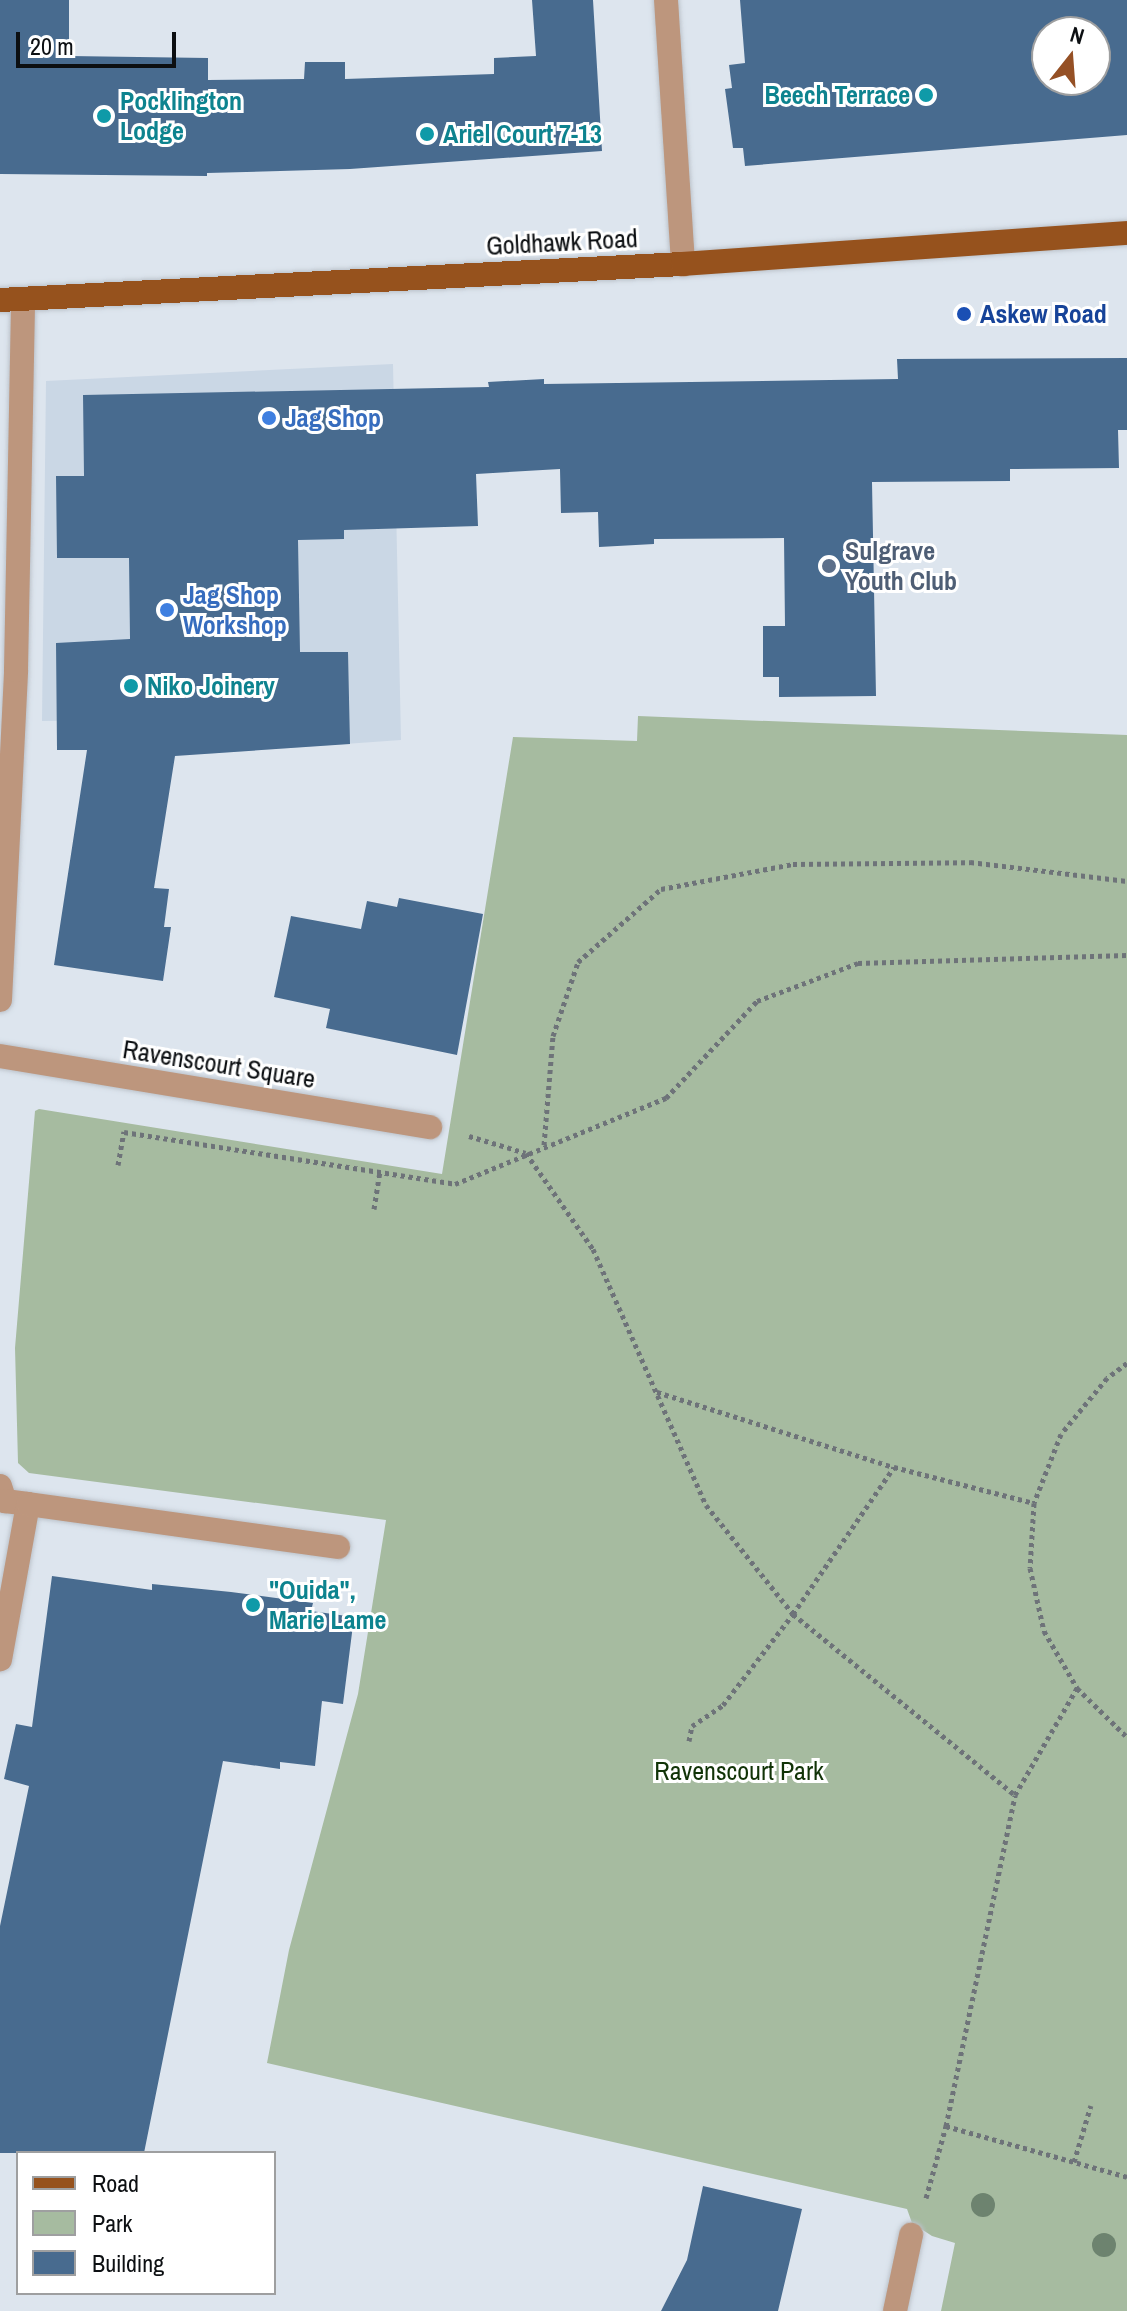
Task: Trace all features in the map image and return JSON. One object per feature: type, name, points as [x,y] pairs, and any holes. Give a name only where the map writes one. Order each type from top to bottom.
[{"type":"main road","name":"Goldhawk Road","points":[[12,300],[683,264],[1127,233]]},
{"type":"street","points":[[666,0],[683,264]]},
{"type":"street","points":[[0,1000],[12,300]]},
{"type":"street","name":"Ravenscourt Square","points":[[0,1056],[430,1127]]},
{"type":"street","points":[[0,1486],[5,1501],[338,1547]]},
{"type":"street","points":[[0,1659],[28,1504]]},
{"type":"street","points":[[895,2311],[911,2235]]},
{"type":"path","points":[[544,1145],[553,1036],[578,962],[661,889],[793,864],[970,862],[1127,881]]},
{"type":"path","points":[[118,1165],[124,1132],[455,1184],[544,1145],[666,1098],[757,1001],[858,963],[1127,955]]},
{"type":"path","points":[[430,1127],[526,1153],[593,1249],[706,1505],[793,1614],[1015,1795]]},
{"type":"path","points":[[374,1209],[380,1171]]},
{"type":"path","points":[[1127,1363],[1107,1378],[1061,1434],[1034,1503],[1030,1568],[1044,1631],[1077,1688],[1127,1737]]},
{"type":"path","points":[[656,1392],[894,1467],[1034,1503]]},
{"type":"path","points":[[689,1741],[692,1726],[723,1705],[793,1614],[894,1467]]},
{"type":"path","points":[[911,2235],[919,2227],[946,2126],[1015,1795],[1077,1688]]},
{"type":"path","points":[[1074,2162],[1091,2105]]},
{"type":"path","points":[[946,2126],[1127,2177]]},
{"type":"shaded area","points":[[393,364],[401,740],[204,754],[206,719],[42,721],[46,381]]},
{"type":"green space","name":"Ravenscourt Park","points":[[638,716],[1127,735],[1127,2311],[941,2311],[955,2243],[932,2236],[912,2223],[907,2209],[267,2063],[289,1950],[358,1694],[386,1520],[29,1473],[18,1463],[15,1348],[35,1111],[39,1109],[442,1174],[513,737],[637,741]]},
{"type":"building","points":[[0,0],[69,0],[69,56],[208,58],[208,80],[304,79],[305,62],[345,62],[345,79],[494,74],[494,58],[536,56],[532,0],[593,0],[602,151],[350,169],[207,173],[207,176],[0,174]]},
{"type":"building","name":"Beech Terrace","points":[[740,0],[1127,0],[1127,135],[745,166],[743,148],[733,148],[725,89],[732,88],[729,65],[745,63]]},
{"type":"building","points":[[1127,358],[1127,430],[1118,430],[1119,468],[1010,469],[1010,481],[872,482],[876,696],[779,697],[779,677],[763,677],[763,626],[785,626],[784,538],[654,539],[654,544],[599,547],[598,512],[561,513],[560,469],[476,474],[478,526],[344,530],[344,539],[298,540],[300,652],[348,652],[350,744],[175,756],[154,888],[169,889],[164,927],[171,927],[163,981],[54,965],[87,750],[57,750],[56,643],[130,639],[129,558],[57,558],[56,476],[84,476],[83,395],[489,387],[488,382],[544,379],[544,384],[898,379],[897,359]]},
{"type":"building","points":[[399,898],[483,914],[457,1055],[326,1028],[330,1009],[274,997],[291,916],[361,929],[367,901],[397,907]]},
{"type":"building","points":[[52,1576],[152,1590],[152,1584],[313,1603],[311,1611],[354,1617],[343,1704],[322,1701],[315,1766],[280,1762],[280,1769],[223,1761],[144,2151],[0,2153],[0,1926],[29,1786],[4,1779],[16,1724],[32,1727]]},
{"type":"building","points":[[703,2186],[802,2209],[778,2311],[661,2311],[687,2260]]},
{"type":"place","name":"Beech Terrace","points":[[926,95]]},
{"type":"place","name":"Pocklington Lodge","points":[[104,116]]},
{"type":"place","name":"Ariel Court 7-13","points":[[427,134]]},
{"type":"place","name":"Askew Road","points":[[964,314]]},
{"type":"place","name":"Jag Shop","points":[[269,418]]},
{"type":"place","name":"Sulgrave Youth Club","points":[[829,566]]},
{"type":"place","name":"Jag Shop Workshop","points":[[167,610]]},
{"type":"place","name":"Niko Joinery","points":[[131,686]]},
{"type":"place","name":"\"Ouida\", Marie Lame","points":[[253,1605]]}]
